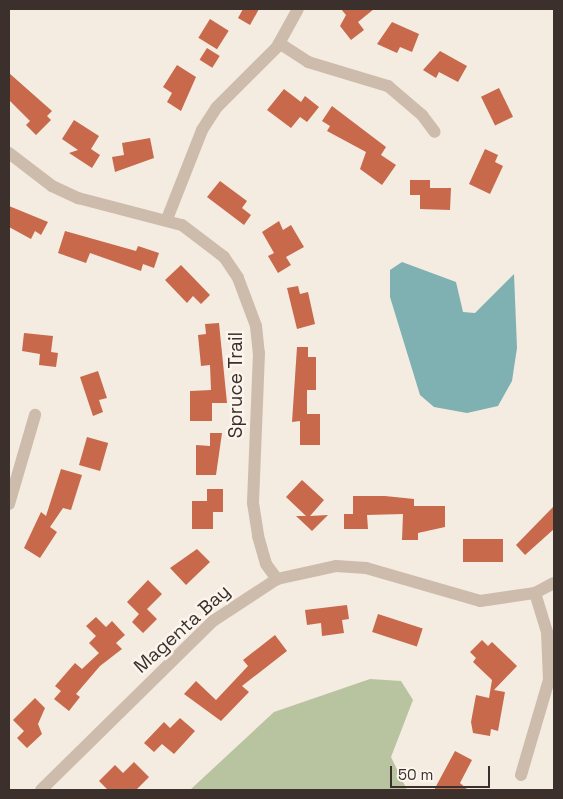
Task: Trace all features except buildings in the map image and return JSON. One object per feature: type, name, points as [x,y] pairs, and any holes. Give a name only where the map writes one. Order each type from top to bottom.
[{"type":"street","points":[[167,219],[202,130],[217,107],[279,43],[298,9]]},
{"type":"street","points":[[279,43],[308,62],[388,86],[416,109],[435,132]]},
{"type":"street","name":"Spruce Trail","points":[[9,153],[52,186],[78,198],[167,219],[205,239],[224,257],[250,303],[259,354],[253,503],[266,564],[277,579]]},
{"type":"street","points":[[9,504],[35,416]]},
{"type":"street","name":"Magenta Bay","points":[[41,790],[213,620],[277,579],[344,567],[396,574],[462,599],[506,600],[535,593],[554,583]]},
{"type":"street","points":[[521,775],[549,680],[547,632],[535,593]]},
{"type":"green space","points":[[370,679],[401,681],[413,700],[391,757],[407,790],[190,790],[274,712]]},
{"type":"water","points":[[402,262],[456,282],[463,312],[475,313],[514,274],[517,348],[512,381],[498,406],[467,413],[434,407],[420,395],[390,297],[390,270]]}]
